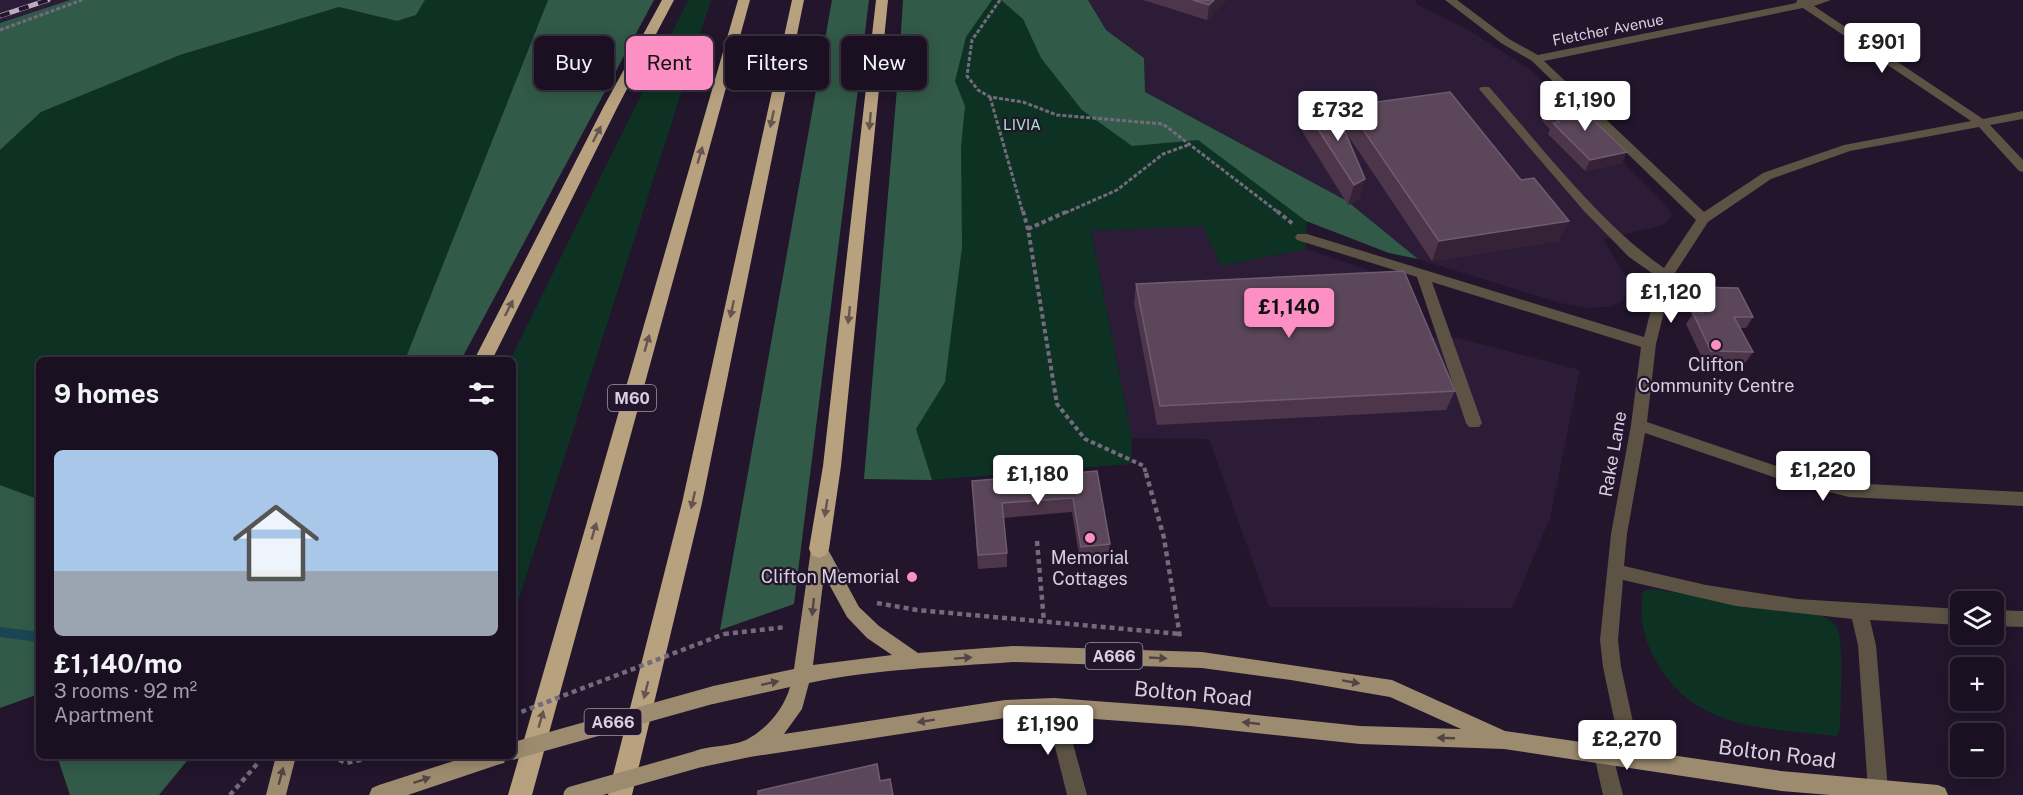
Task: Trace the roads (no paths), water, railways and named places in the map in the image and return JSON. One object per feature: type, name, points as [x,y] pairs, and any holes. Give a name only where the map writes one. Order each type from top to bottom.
[{"type":"highway","points":[[485,357],[611,106],[668,0]]},
{"type":"highway","name":"M60","points":[[520,795],[744,0]]},
{"type":"highway","points":[[620,795],[692,503],[798,0]]},
{"type":"highway","points":[[819,549],[834,454],[882,0]]},
{"type":"main road","points":[[819,549],[858,618],[873,632],[916,661]]},
{"type":"main road","points":[[750,748],[777,728],[795,703],[809,636],[819,549]]},
{"type":"main road","name":"Bolton Road","points":[[516,750],[713,695],[830,670],[1013,654],[1184,659],[1291,672],[1392,689],[1504,740]]},
{"type":"main road","name":"Bolton Road","points":[[572,795],[702,758],[750,748],[1005,709],[1054,707],[1190,717],[1360,735],[1504,740],[1631,759],[1783,788],[1878,790],[1938,795]]},
{"type":"main road","points":[[276,795],[285,759]]},
{"type":"main road","points":[[379,795],[487,759]]},
{"type":"street","points":[[1450,0],[1505,41],[1536,59],[1703,219]]},
{"type":"street","name":"Fletcher Avenue","points":[[1536,59],[1802,2],[1826,0]]},
{"type":"street","points":[[1802,2],[1983,124],[2023,168]]},
{"type":"street","points":[[1485,89],[1634,254],[1666,276]]},
{"type":"street","name":"Rake Lane","points":[[1631,759],[1612,666],[1610,640],[1615,571],[1649,344],[1666,276],[1703,219],[1767,176],[1848,148],[2023,115]]},
{"type":"street","points":[[1307,239],[1649,344]]},
{"type":"street","points":[[1423,275],[1474,423]]},
{"type":"street","points":[[1638,425],[1785,475],[1849,490],[2023,499]]},
{"type":"street","points":[[1615,571],[1729,597],[1826,610],[1950,617]]},
{"type":"street","points":[[1859,612],[1867,645],[1878,790]]},
{"type":"street","points":[[2004,619],[2023,620]]},
{"type":"street","points":[[1054,707],[1077,795]]},
{"type":"street","points":[[1604,755],[1613,795]]},
{"type":"waterway","points":[[0,632],[36,637]]},
{"type":"railway","points":[[0,16],[48,0]]},
{"type":"place","name":"Clifton Community Centre","points":[[1716,345]]},
{"type":"place","name":"Memorial Cottages","points":[[1090,538]]},
{"type":"place","name":"Clifton Memorial","points":[[912,577]]},
{"type":"park label","name":"LIVIA","points":[[1022,125]]}]
